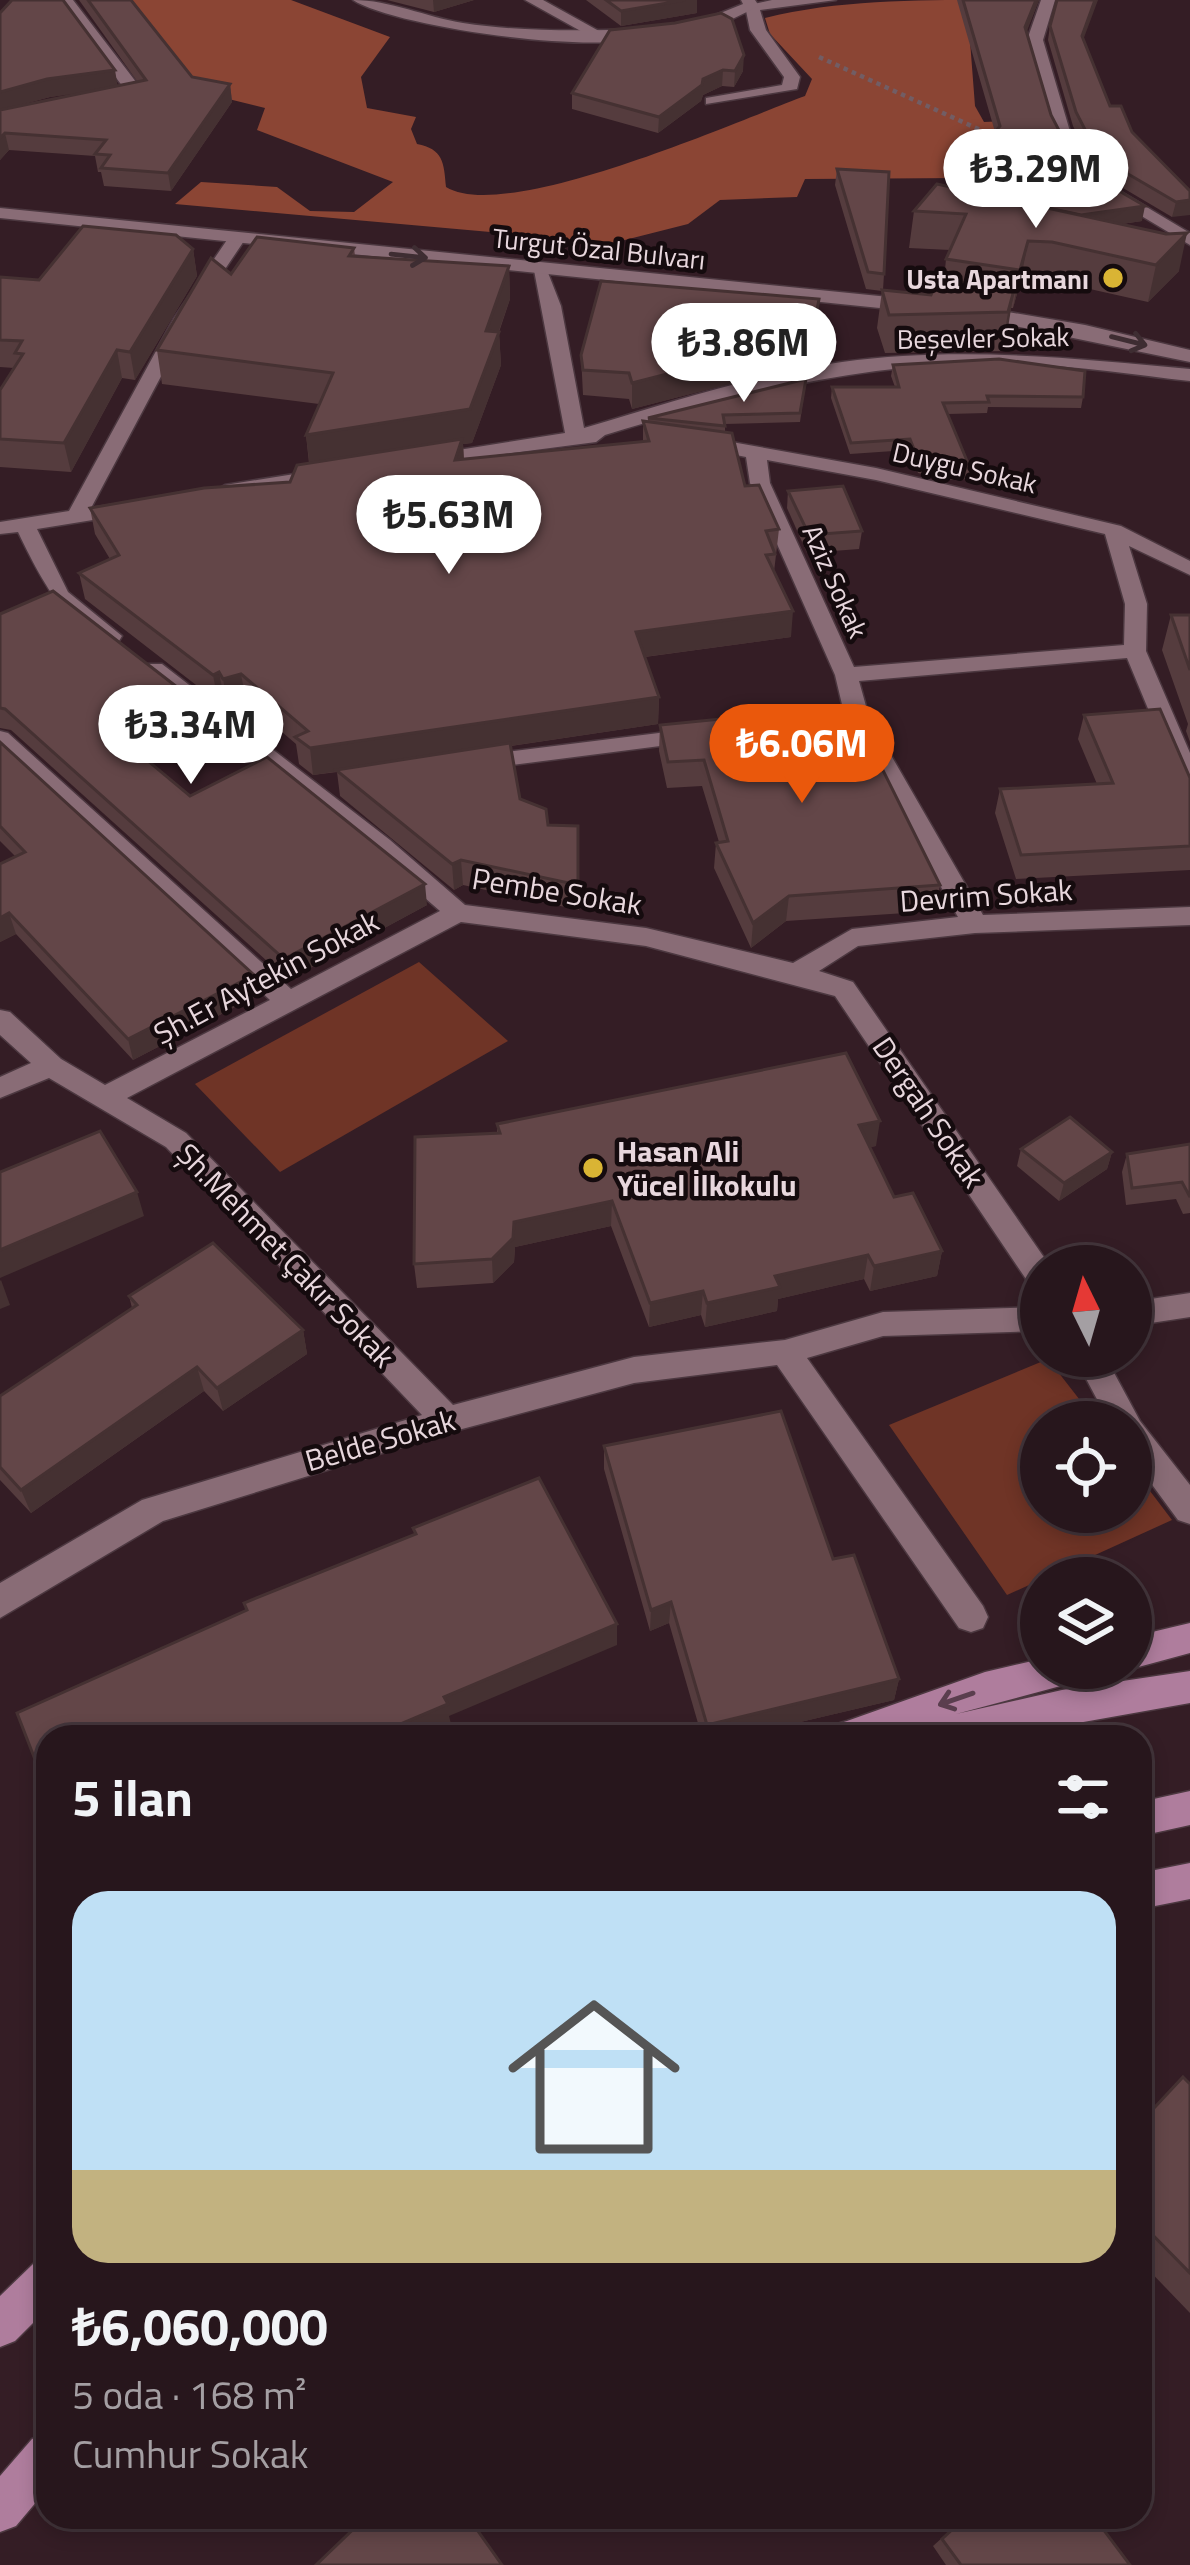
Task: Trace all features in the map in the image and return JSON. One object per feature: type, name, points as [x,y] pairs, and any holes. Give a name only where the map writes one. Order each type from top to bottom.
[{"type":"main road","points":[[1152,1647],[1190,1638]]},
{"type":"main road","points":[[881,1725],[1020,1680]]},
{"type":"main road","points":[[980,1725],[1062,1706],[1190,1687]]},
{"type":"main road","points":[[1152,1816],[1190,1808]]},
{"type":"main road","points":[[1152,1889],[1190,1882]]},
{"type":"main road","points":[[0,2326],[36,2291]]},
{"type":"main road","points":[[0,2510],[36,2470]]},
{"type":"street","points":[[65,0],[137,94],[94,100]]},
{"type":"street","points":[[360,0],[402,16],[455,27],[600,36],[712,24],[750,3],[829,0]]},
{"type":"street","points":[[532,0],[600,36]]},
{"type":"street","points":[[1048,0],[1035,40],[1061,128],[1086,178],[1190,240]]},
{"type":"street","points":[[712,101],[790,89],[792,77],[758,30],[750,3]]},
{"type":"street","name":"Turgut Özal Bulvarı","points":[[0,196],[924,288]]},
{"type":"street","name":"Turgut Özal Bulvarı","points":[[0,213],[539,269],[954,303],[1058,305],[1190,336]]},
{"type":"street","points":[[76,518],[183,318],[237,238]]},
{"type":"street","points":[[539,269],[552,305],[577,437]]},
{"type":"street","name":"Turgut Özal Bulvarı","points":[[954,303],[1190,356]]},
{"type":"street","name":"Beşevler Sokak","points":[[406,464],[577,437],[678,406],[842,368],[1022,358],[1190,375]]},
{"type":"street","name":"Duygu Sokak","points":[[577,437],[662,438],[755,449],[1114,530],[1190,568]]},
{"type":"street","name":"Aziz Sokak","points":[[755,449],[760,483],[845,674],[845,718],[974,924]]},
{"type":"street","points":[[202,495],[359,470]]},
{"type":"street","points":[[13,526],[160,502]]},
{"type":"street","name":"Pembe Sokak","points":[[13,526],[59,596],[458,913],[646,938],[797,973]]},
{"type":"street","points":[[1114,530],[1136,604],[1135,651],[1190,781]]},
{"type":"street","points":[[845,674],[1135,651]]},
{"type":"street","points":[[442,768],[718,733]]},
{"type":"street","points":[[0,738],[290,1003]]},
{"type":"street","points":[[307,789],[352,782]]},
{"type":"street","name":"Şh.Er Aytekin Sokak","points":[[105,1097],[458,913]]},
{"type":"street","name":"Devrim Sokak","points":[[797,973],[852,938],[974,924],[1190,916]]},
{"type":"street","name":"Dergah Sokak","points":[[797,973],[844,989],[1020,1246]]},
{"type":"street","name":"Şh.Mehmet Çakır Sokak","points":[[0,1019],[51,1066],[176,1140],[446,1420]]},
{"type":"street","points":[[0,1088],[51,1066]]},
{"type":"street","points":[[1152,1311],[1190,1305]]},
{"type":"street","name":"Belde Sokak","points":[[0,1603],[32,1578],[154,1510],[446,1420],[634,1370],[785,1352],[883,1324],[1020,1320]]},
{"type":"street","points":[[785,1352],[970,1617]]},
{"type":"street","points":[[1152,1459],[1190,1510]]},
{"type":"path","points":[[817,56],[1001,140]]},
{"type":"shaded area","points":[[123,0],[291,0],[390,37],[361,77],[367,108],[416,117],[411,129],[417,144],[440,158],[446,187],[476,195],[517,192],[621,165],[805,96],[812,79],[770,34],[765,18],[848,4],[988,0],[969,28],[975,106],[984,122],[1049,119],[1003,156],[960,159],[970,168],[963,178],[805,179],[797,197],[720,200],[688,224],[613,243],[175,204],[201,182],[277,187],[310,211],[354,212],[393,182],[257,130],[265,108],[188,89]]},
{"type":"shaded area","points":[[419,962],[508,1041],[280,1172],[195,1084]]},
{"type":"shaded area","points":[[1020,1371],[1020,1377],[1062,1377],[1081,1401],[1020,1401],[1020,1533],[1143,1533],[1091,1557],[1020,1557],[1020,1589],[1007,1595],[889,1425]]},
{"type":"shaded area","points":[[1152,1494],[1172,1520],[1152,1529]]},
{"type":"building","points":[[12,0],[63,0],[115,70],[47,79],[0,92],[0,13]]},
{"type":"building","points":[[88,0],[131,0],[192,77],[230,84],[168,173],[101,168],[110,155],[95,154],[106,140],[5,133],[0,138],[0,110],[146,80]]},
{"type":"building","points":[[606,0],[685,0],[621,11]]},
{"type":"building","points":[[963,0],[1036,0],[1025,27],[1051,115],[1078,167],[1145,206],[1081,215],[950,187],[1000,126]]},
{"type":"building","points":[[1057,0],[1095,0],[1082,36],[1110,106],[1121,106],[1132,132],[1190,191],[1190,200],[1176,202],[1099,157],[1076,112],[1050,26]]},
{"type":"building","points":[[721,13],[732,19],[744,55],[735,71],[723,70],[703,79],[702,85],[659,117],[572,93],[610,30]]},
{"type":"building","points":[[837,169],[889,172],[884,274],[868,272]]},
{"type":"building","points":[[937,184],[1166,234],[1187,233],[1156,265],[1028,241],[1020,270],[946,259],[966,214],[914,211]]},
{"type":"building","points":[[83,226],[176,235],[193,249],[130,352],[117,350],[64,443],[0,439],[0,390],[23,354],[15,353],[22,341],[0,340],[0,277],[39,280]]},
{"type":"building","points":[[257,237],[354,248],[349,256],[509,266],[486,331],[499,332],[470,409],[306,435],[333,373],[157,350],[211,258],[231,274]]},
{"type":"building","points":[[938,279],[1014,290],[1008,312],[889,315],[882,290],[931,295]]},
{"type":"building","points":[[601,281],[819,299],[812,337],[632,383],[629,373],[583,370],[581,355]]},
{"type":"building","points":[[999,359],[1085,371],[1083,397],[987,396],[989,402],[943,403],[970,468],[919,462],[910,439],[851,443],[832,387],[899,387],[893,365]]},
{"type":"building","points":[[806,379],[800,413],[723,415],[725,426],[648,418]]},
{"type":"building","points":[[643,421],[732,433],[745,486],[759,485],[779,529],[766,531],[775,554],[766,555],[793,611],[636,632],[659,697],[310,748],[295,737],[308,731],[241,674],[223,679],[219,672],[213,675],[79,573],[119,555],[90,508],[204,488],[290,482],[297,465],[462,439],[455,460],[649,441]]},
{"type":"building","points":[[843,486],[862,531],[809,535],[788,491]]},
{"type":"building","points":[[53,591],[186,694],[111,730],[190,796],[267,757],[425,884],[284,959],[0,708],[0,614]]},
{"type":"building","points":[[1171,615],[1190,615],[1190,670]]},
{"type":"building","points":[[851,706],[940,885],[789,896],[753,923],[716,843],[728,841],[704,760],[668,762],[660,725]]},
{"type":"building","points":[[1160,709],[1190,778],[1190,846],[1021,855],[1000,789],[1113,783],[1084,715]]},
{"type":"building","points":[[0,742],[254,975],[128,1039],[9,913],[0,918],[0,864],[25,852],[0,826]]},
{"type":"building","points":[[510,743],[520,799],[546,809],[548,825],[578,826],[578,885],[461,860],[452,864],[336,770]]},
{"type":"building","points":[[846,1053],[880,1121],[859,1125],[894,1197],[913,1193],[942,1251],[874,1266],[868,1255],[775,1276],[780,1287],[707,1303],[703,1291],[650,1303],[612,1201],[514,1222],[513,1238],[492,1259],[414,1264],[415,1137],[500,1133],[497,1124]]},
{"type":"building","points":[[1070,1117],[1112,1152],[1064,1183],[1021,1149]]},
{"type":"building","points":[[100,1131],[137,1192],[0,1250],[0,1172]]},
{"type":"building","points":[[1190,1144],[1190,1197],[1182,1182],[1132,1188],[1127,1154]]},
{"type":"building","points":[[213,1243],[303,1330],[217,1388],[197,1367],[21,1490],[0,1467],[0,1396],[137,1305],[129,1296]]},
{"type":"building","points":[[781,1411],[833,1559],[854,1555],[899,1679],[707,1725],[671,1602],[651,1610],[604,1446]]},
{"type":"building","points":[[539,1478],[617,1624],[444,1697],[448,1704],[398,1725],[36,1725],[36,1762],[17,1713],[247,1610],[244,1603],[416,1534],[413,1528]]},
{"type":"building","points":[[1183,2077],[1190,2084],[1190,2273],[1152,2234],[1152,2110]]},
{"type":"building","points":[[354,2529],[476,2529],[502,2565],[316,2565]]},
{"type":"building","points":[[953,2529],[1103,2529],[1130,2565],[961,2565],[942,2539]]},
{"type":"place","name":"Usta Apartmanı","points":[[1113,278]]},
{"type":"place","name":"Hasan Ali Yücel İlkokulu","points":[[593,1168]]}]
